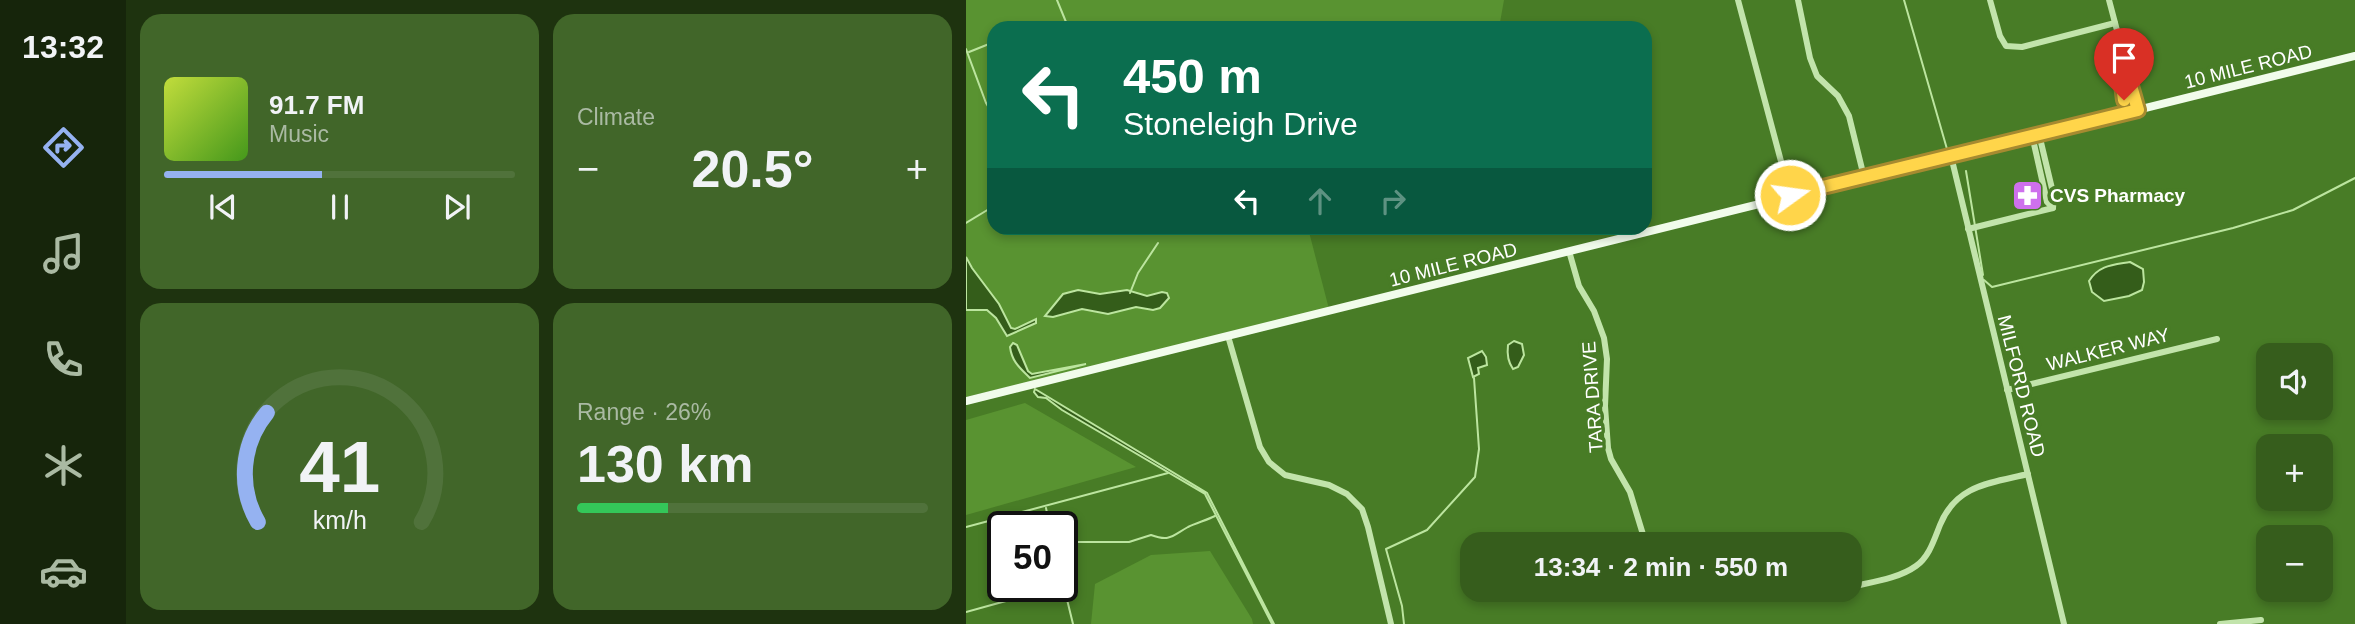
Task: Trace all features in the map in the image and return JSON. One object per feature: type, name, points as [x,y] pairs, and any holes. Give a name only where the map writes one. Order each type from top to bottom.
[{"type":"main road","name":"10 MILE ROAD","points":[[1652,230],[2355,56]]},
{"type":"main road","name":"10 MILE ROAD","points":[[966,401],[1632,235]]},
{"type":"street","points":[[1738,0],[1790,195]]},
{"type":"street","points":[[1798,0],[1817,76],[1838,96],[1849,116],[1864,177]]},
{"type":"street","points":[[1990,0],[2000,36],[2006,46],[2022,47],[2115,23]]},
{"type":"street","points":[[2109,0],[2138,110]]},
{"type":"street","points":[[2125,65],[2122,85],[2126,113]]},
{"type":"street","points":[[1968,229],[2053,208],[2054,197],[2035,134]]},
{"type":"street","name":"MILFORD ROAD","points":[[1951,156],[2064,624]]},
{"type":"street","name":"TARA DRIVE","points":[[1569,251],[1578,286],[1594,310],[1604,336],[1607,359],[1605,407],[1608,448],[1612,461],[1630,492],[1642,532]]},
{"type":"street","points":[[1228,337],[1260,447],[1269,462],[1285,475],[1329,485],[1347,494],[1362,509],[1391,624]]},
{"type":"street","name":"WALKER WAY","points":[[2007,390],[2217,340]]},
{"type":"street","points":[[1862,584],[1899,575],[1923,561],[1951,504],[1961,495],[1981,485],[2028,474]]},
{"type":"street","points":[[2220,624],[2261,620]]},
{"type":"shaded area","points":[[966,0],[1504,0],[1500,21],[987,21],[987,235],[1310,235],[1329,309],[966,397]]},
{"type":"shaded area","points":[[966,257],[999,304],[1011,328],[1015,329],[1036,319],[1036,323],[1007,336],[996,318],[987,310],[966,310]]},
{"type":"shaded area","points":[[2130,262],[2143,269],[2142,290],[2129,296],[2104,301],[2092,292],[2089,281],[2097,272]]},
{"type":"shaded area","points":[[1078,290],[1100,294],[1127,290],[1147,296],[1162,292],[1167,293],[1169,298],[1160,308],[1153,310],[1136,307],[1108,314],[1082,309],[1053,317],[1045,316],[1063,294]]},
{"type":"shaded area","points":[[1514,341],[1522,344],[1524,355],[1518,367],[1513,369],[1508,345]]},
{"type":"shaded area","points":[[1013,343],[1017,345],[1028,371],[1032,374],[1086,364],[1030,378],[1013,357],[1010,347]]},
{"type":"shaded area","points":[[1482,351],[1487,365],[1478,368],[1479,374],[1473,377],[1468,358]]},
{"type":"shaded area","points":[[1035,389],[1207,493],[1274,624],[1205,494],[1046,398],[1038,397]]},
{"type":"shaded area","points":[[1025,403],[1136,467],[966,515],[966,420]]},
{"type":"shaded area","points":[[1210,551],[1253,624],[1091,624],[1095,584],[1151,555]]},
{"type":"waterway","points":[[1057,0],[1066,21]]},
{"type":"waterway","points":[[1904,0],[1947,149]]},
{"type":"waterway","points":[[969,52],[987,45]]},
{"type":"waterway","points":[[966,49],[987,105]]},
{"type":"waterway","points":[[1966,171],[1983,275]]},
{"type":"waterway","points":[[1984,280],[1992,287],[2233,228],[2293,210],[2355,178]]},
{"type":"waterway","points":[[966,223],[987,210]]},
{"type":"waterway","points":[[1130,293],[1138,273],[1158,243]]},
{"type":"waterway","points":[[1404,624],[1402,606],[1386,549],[1427,530],[1475,477],[1479,449],[1474,378]]},
{"type":"waterway","points":[[966,527],[1168,473]]},
{"type":"waterway","points":[[1078,542],[1129,542],[1151,535],[1167,538],[1215,516]]},
{"type":"waterway","points":[[966,612],[1002,602]]},
{"type":"waterway","points":[[1068,602],[1073,624]]},
{"type":"place","name":"CVS Pharmacy","points":[[2027,195]]},
{"type":"route","points":[[1790,195],[2138,110],[2125,65],[2122,77],[2124,100]]}]
